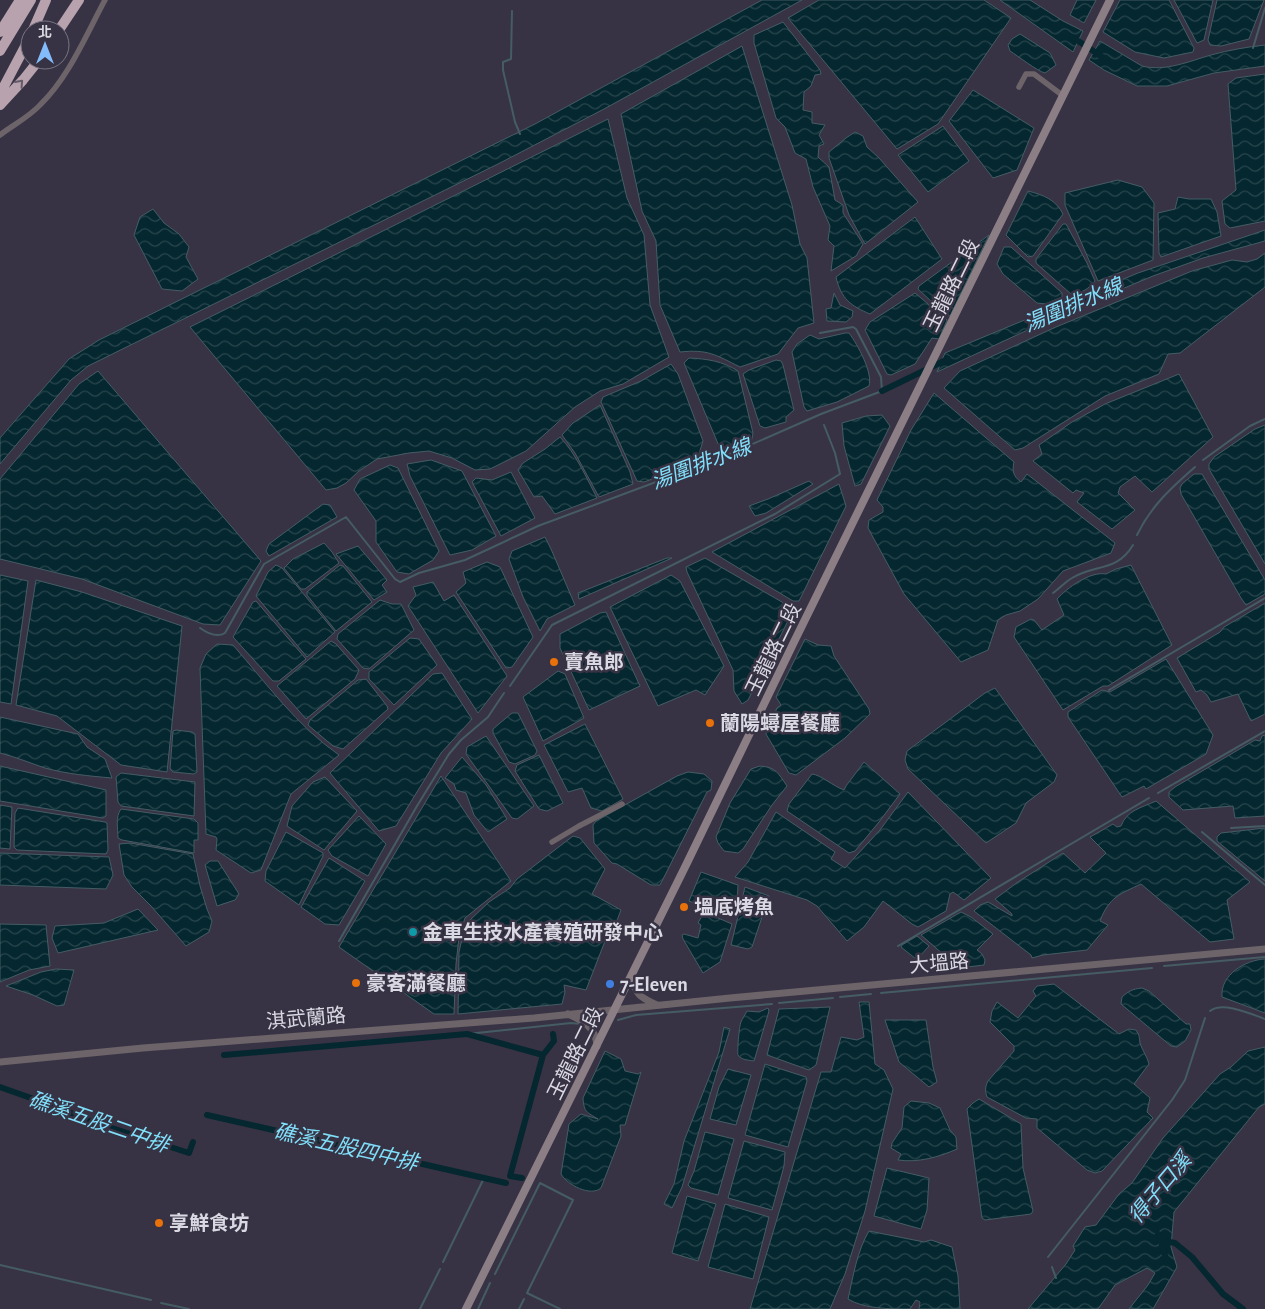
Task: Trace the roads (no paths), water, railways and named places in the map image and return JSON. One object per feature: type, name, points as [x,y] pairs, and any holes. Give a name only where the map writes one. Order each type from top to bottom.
[{"type":"highway","points":[[0,32],[20,0]]},
{"type":"highway","points":[[0,51],[31,0]]},
{"type":"highway","points":[[37,20],[46,0]]},
{"type":"highway","points":[[66,20],[79,0]]},
{"type":"highway","points":[[0,94],[20,56]]},
{"type":"highway","points":[[0,105],[31,70]]},
{"type":"main road","name":"玉龍路二段","points":[[466,1309],[632,975],[1110,0]]},
{"type":"street","points":[[0,135],[40,105],[59,82],[104,0]]},
{"type":"street","points":[[1019,87],[1026,74],[1034,74],[1062,95]]},
{"type":"street","points":[[552,842],[622,804]]},
{"type":"street","name":"大塭路","points":[[615,1009],[1265,949]]},
{"type":"street","points":[[632,975],[636,991],[642,998],[658,1005]]},
{"type":"street","name":"淇武蘭路","points":[[0,1062],[143,1048],[615,1009]]},
{"type":"street","points":[[568,1014],[582,1020],[592,1028],[596,1036],[597,1046]]},
{"type":"water","points":[[762,0],[802,0],[604,109],[500,163],[88,366],[71,380],[0,464],[0,438],[69,359],[99,340],[535,124]]},
{"type":"water","points":[[819,0],[984,0],[1011,18],[938,124],[897,149],[788,18]]},
{"type":"water","points":[[1000,0],[1030,0],[1083,31],[1073,52]]},
{"type":"water","points":[[1077,0],[1096,0],[1084,23],[1070,15]]},
{"type":"water","points":[[1120,0],[1169,0],[1194,48],[1193,52],[1164,58],[1135,52],[1103,32]]},
{"type":"water","points":[[1174,0],[1213,0],[1204,40],[1197,43]]},
{"type":"water","points":[[1217,0],[1264,0],[1249,39],[1221,46],[1210,45],[1208,40]]},
{"type":"water","points":[[783,22],[820,70],[821,74],[815,75],[811,86],[804,92],[803,110],[812,112],[812,123],[825,125],[819,135],[824,144],[819,146],[818,157],[829,167],[835,200],[843,205],[843,213],[863,244],[856,256],[831,271],[834,246],[828,240],[830,226],[813,187],[806,159],[795,153],[785,127],[776,118],[754,43],[754,35]]},
{"type":"water","points":[[1020,34],[1050,53],[1056,65],[1045,73],[1010,51],[1008,45],[1012,39]]},
{"type":"water","points":[[1100,41],[1142,66],[1160,68],[1224,52],[1265,45],[1265,66],[1214,73],[1167,86],[1137,86],[1104,70],[1089,60]]},
{"type":"water","points":[[742,46],[792,205],[800,244],[807,258],[814,323],[798,328],[778,354],[740,367],[705,352],[680,352],[660,305],[656,241],[642,211],[621,114]]},
{"type":"water","points":[[1265,74],[1265,221],[1230,228],[1225,224],[1222,201],[1236,190],[1228,84],[1236,78]]},
{"type":"water","points":[[973,90],[1034,128],[1017,170],[993,178],[949,121]]},
{"type":"water","points":[[608,119],[627,198],[644,235],[650,305],[669,357],[623,384],[600,391],[575,407],[526,451],[490,469],[475,470],[452,458],[429,451],[409,453],[377,459],[359,471],[346,483],[337,488],[326,490],[190,327]]},
{"type":"water","points":[[943,126],[969,161],[928,192],[898,155]]},
{"type":"water","points":[[855,132],[863,136],[867,147],[918,202],[865,244],[849,215],[829,158],[829,152]]},
{"type":"water","points":[[1118,180],[1142,187],[1154,203],[1153,260],[1098,281],[1065,205],[1065,193]]},
{"type":"water","points":[[1028,191],[1049,199],[1057,205],[1063,214],[1033,256],[1028,257],[1006,235]]},
{"type":"water","points":[[1178,197],[1211,199],[1217,212],[1221,236],[1161,257],[1159,253],[1158,213],[1175,209]]},
{"type":"water","points":[[153,209],[164,223],[179,234],[189,247],[186,257],[198,279],[182,291],[162,289],[134,235],[140,217]]},
{"type":"water","points":[[915,217],[942,259],[870,314],[852,305],[841,291],[836,277]]},
{"type":"water","points":[[1063,224],[1066,224],[1095,281],[1084,290],[1074,294],[1071,294],[1036,263],[1036,259]]},
{"type":"water","points":[[1265,230],[1265,241],[1203,258],[1153,276],[1060,315],[937,372],[945,353],[1138,273]]},
{"type":"water","points":[[989,235],[950,316],[945,314],[918,289],[919,286]]},
{"type":"water","points":[[1004,247],[1011,247],[1062,293],[1062,297],[1045,304],[1037,303],[1003,274],[997,264]]},
{"type":"water","points":[[1265,253],[1265,287],[1180,353],[1168,354],[1159,374],[1105,396],[1023,448],[1015,450],[944,388],[960,371],[1056,327],[1192,271],[1232,260],[1247,262],[1257,259]]},
{"type":"water","points":[[834,293],[840,305],[853,311],[852,317],[846,322],[827,321],[826,309],[831,308]]},
{"type":"water","points":[[915,293],[947,320],[939,339],[932,338],[915,364],[891,375],[887,374],[865,330],[870,322]]},
{"type":"water","points":[[849,333],[864,359],[869,374],[869,386],[837,402],[807,411],[804,407],[792,352],[797,344],[810,335],[819,339]]},
{"type":"water","points":[[689,358],[715,361],[738,371],[753,433],[752,439],[725,449],[719,446],[684,363]]},
{"type":"water","points":[[776,360],[781,361],[783,365],[794,410],[786,417],[786,422],[765,428],[760,426],[743,374]]},
{"type":"water","points":[[671,364],[678,374],[703,441],[696,463],[644,482],[637,481],[601,402],[603,397],[641,381]]},
{"type":"water","points":[[98,371],[261,561],[220,625],[203,624],[82,579],[0,559],[0,479],[79,384]]},
{"type":"water","points":[[1179,374],[1213,437],[1152,492],[1135,476],[1120,487],[1118,493],[1135,510],[1112,529],[1077,502],[1084,493],[1076,490],[1073,493],[1033,461],[1042,454],[1039,445],[1072,422],[1105,404]]},
{"type":"water","points":[[934,393],[1014,462],[1014,473],[1018,480],[1021,482],[1027,474],[1115,543],[1111,553],[1063,571],[1038,599],[1020,611],[1006,615],[998,620],[988,650],[961,662],[904,594],[868,528],[869,520],[883,512],[883,507],[877,500],[911,430]]},
{"type":"water","points":[[600,405],[630,472],[633,484],[599,497],[575,453],[562,435],[573,423]]},
{"type":"water","points":[[882,415],[890,426],[861,484],[855,486],[844,446],[842,423],[866,416]]},
{"type":"water","points":[[1265,425],[1265,564],[1209,469],[1209,464],[1214,457],[1255,429]]},
{"type":"water","points":[[560,437],[576,458],[597,498],[555,514],[542,496],[534,497],[518,470],[523,463]]},
{"type":"water","points":[[431,460],[462,471],[496,536],[472,550],[450,555],[410,476],[407,464]]},
{"type":"water","points":[[390,465],[398,468],[439,551],[433,560],[409,574],[397,572],[376,542],[376,521],[354,490],[360,479]]},
{"type":"water","points":[[511,472],[535,518],[501,536],[472,482],[476,478],[492,480]]},
{"type":"water","points":[[1194,474],[1202,474],[1265,580],[1265,594],[1246,605],[1181,494],[1180,488],[1182,484]]},
{"type":"water","points":[[809,481],[813,484],[766,513],[755,516],[749,506],[768,499]]},
{"type":"water","points":[[839,484],[846,506],[799,601],[793,601],[712,552]]},
{"type":"water","points":[[323,504],[330,505],[337,517],[269,556],[266,551],[269,544]]},
{"type":"water","points":[[545,537],[575,605],[547,619],[540,631],[523,597],[509,559],[512,551]]},
{"type":"water","points":[[324,543],[339,563],[305,589],[301,589],[284,568],[293,559]]},
{"type":"water","points":[[358,546],[387,580],[382,585],[387,592],[374,600],[336,554]]},
{"type":"water","points":[[667,558],[672,558],[579,599],[578,593]]},
{"type":"water","points":[[705,558],[782,602],[788,609],[789,619],[748,700],[742,704],[734,691],[733,670],[687,572],[686,567]]},
{"type":"water","points":[[487,562],[500,567],[533,637],[512,667],[506,668],[456,592],[466,583],[463,572]]},
{"type":"water","points":[[276,565],[282,568],[335,632],[307,657],[256,596],[268,572]]},
{"type":"water","points":[[340,565],[343,566],[372,602],[336,631],[307,595],[307,592]]},
{"type":"water","points":[[1131,565],[1172,645],[1108,686],[1103,686],[1063,710],[1014,637],[1016,627],[1031,619],[1042,630],[1064,615],[1057,599],[1073,585],[1093,575],[1106,574]]},
{"type":"water","points":[[0,575],[28,581],[11,704],[0,702]]},
{"type":"water","points":[[671,575],[680,581],[724,666],[705,695],[696,690],[658,706],[610,607]]},
{"type":"water","points":[[36,580],[82,592],[182,626],[167,772],[121,765],[57,716],[16,705]]},
{"type":"water","points":[[433,582],[444,601],[454,595],[507,676],[478,713],[408,606],[416,595],[413,587]]},
{"type":"water","points":[[380,600],[392,604],[401,604],[414,630],[369,669],[363,668],[337,639],[338,634]]},
{"type":"water","points":[[256,601],[306,659],[279,681],[273,681],[233,637],[253,602]]},
{"type":"water","points":[[1265,603],[1265,714],[1251,721],[1238,694],[1211,702],[1201,690],[1196,692],[1177,658]]},
{"type":"water","points":[[606,612],[640,686],[589,710],[560,648],[560,634],[600,613]]},
{"type":"water","points":[[410,638],[419,639],[437,665],[394,705],[369,679],[369,672]]},
{"type":"water","points":[[805,639],[818,645],[831,646],[834,656],[869,709],[870,714],[845,738],[796,775],[789,773],[766,734],[777,708],[781,705],[776,697]]},
{"type":"water","points":[[331,641],[336,644],[359,670],[355,679],[306,719],[277,686]]},
{"type":"water","points":[[217,644],[233,645],[309,731],[339,755],[291,794],[261,870],[251,873],[216,850],[216,837],[206,834],[200,668],[206,654]]},
{"type":"water","points":[[1166,659],[1213,735],[1206,754],[1146,789],[1144,786],[1122,797],[1068,717],[1068,712],[1102,690],[1110,692]]},
{"type":"water","points":[[558,671],[565,674],[584,718],[543,741],[523,697]]},
{"type":"water","points":[[442,673],[472,719],[441,753],[396,826],[379,831],[330,773],[433,674]]},
{"type":"water","points":[[366,679],[388,709],[343,749],[333,746],[308,725],[310,720],[358,680]]},
{"type":"water","points":[[995,688],[1057,775],[1054,782],[1026,803],[1016,823],[986,843],[908,769],[905,760],[907,751],[985,693]]},
{"type":"water","points":[[512,713],[518,713],[537,751],[535,755],[515,764],[509,762],[493,733],[493,729]]},
{"type":"water","points":[[0,717],[78,734],[87,747],[105,759],[112,778],[53,770],[0,753]]},
{"type":"water","points":[[585,724],[623,799],[602,811],[591,808],[582,788],[568,792],[544,745]]},
{"type":"water","points":[[173,731],[195,734],[197,772],[194,774],[173,772],[170,769]]},
{"type":"water","points":[[1265,735],[1265,816],[1235,818],[1233,806],[1183,810],[1169,797],[1169,792],[1175,787],[1255,740],[1260,741],[1262,736]]},
{"type":"water","points":[[486,736],[534,806],[517,819],[512,818],[466,754],[467,747]]},
{"type":"water","points":[[539,755],[563,803],[547,811],[539,809],[515,771],[517,765]]},
{"type":"water","points":[[462,757],[486,785],[507,819],[488,832],[474,815],[466,793],[456,790],[454,784],[445,778]]},
{"type":"water","points":[[864,762],[900,794],[855,851],[849,853],[787,811],[789,804],[812,774],[844,790]]},
{"type":"water","points":[[0,766],[106,790],[106,816],[103,818],[0,801]]},
{"type":"water","points":[[760,766],[773,769],[787,786],[743,849],[738,853],[724,851],[716,837],[730,803],[751,769]]},
{"type":"water","points":[[688,772],[704,774],[712,781],[711,790],[707,792],[660,885],[651,885],[617,864],[612,863],[594,843],[593,825],[596,821],[677,776]]},
{"type":"water","points":[[121,773],[195,782],[194,816],[121,806],[118,802],[116,777]]},
{"type":"water","points":[[441,776],[511,881],[465,918],[459,937],[454,1014],[434,1014],[339,947]]},
{"type":"water","points":[[325,777],[357,811],[324,850],[287,826],[292,806],[313,782]]},
{"type":"water","points":[[908,792],[991,878],[964,900],[953,892],[950,894],[946,911],[918,927],[883,901],[864,927],[847,941],[817,906],[807,900],[735,877],[748,862],[776,812],[835,852],[831,859],[845,868],[880,830]]},
{"type":"water","points":[[1156,801],[1250,882],[1227,900],[1234,939],[1210,942],[1141,884],[1111,901],[1100,921],[1108,925],[1087,950],[1032,958],[1031,955],[974,911],[980,905],[988,902],[1012,916],[995,899],[1063,853],[1085,873],[1106,853],[1090,837],[1113,824],[1117,827],[1121,826],[1131,813]]},
{"type":"water","points":[[0,805],[12,807],[10,849],[0,848]]},
{"type":"water","points":[[18,808],[105,822],[107,823],[108,850],[106,854],[17,850],[14,847],[15,813]]},
{"type":"water","points":[[121,809],[194,819],[198,823],[198,840],[194,840],[194,853],[118,838],[117,819]]},
{"type":"water","points":[[359,816],[386,844],[368,876],[332,856],[328,850]]},
{"type":"water","points":[[1265,828],[1265,881],[1217,841],[1217,837],[1221,833]]},
{"type":"water","points":[[286,832],[323,853],[299,905],[265,881],[266,871]]},
{"type":"water","points":[[573,836],[580,838],[605,869],[592,894],[621,910],[614,928],[605,941],[586,990],[564,985],[565,992],[562,1004],[458,1014],[459,952],[469,921],[489,902],[510,888],[517,879]]},
{"type":"water","points":[[130,843],[193,854],[200,886],[212,921],[209,932],[186,946],[132,887],[124,875],[119,844]]},
{"type":"water","points":[[0,853],[109,857],[113,875],[106,889],[0,885]]},
{"type":"water","points":[[329,858],[365,881],[339,925],[325,924],[301,907]]},
{"type":"water","points":[[210,861],[218,861],[239,894],[235,900],[217,906],[205,865]]},
{"type":"water","points":[[701,872],[738,885],[737,905],[732,916],[728,917],[689,901]]},
{"type":"water","points":[[745,887],[769,896],[752,947],[748,949],[731,945]]},
{"type":"water","points":[[138,909],[158,930],[58,953],[52,938],[55,926],[104,923]]},
{"type":"water","points":[[704,912],[732,924],[720,962],[703,973],[682,935],[698,938],[701,925],[698,923]]},
{"type":"water","points":[[961,912],[971,917],[993,934],[977,950],[985,960],[984,965],[959,968],[921,935]]},
{"type":"water","points":[[0,924],[46,925],[50,966],[29,970],[0,982]]},
{"type":"water","points":[[917,936],[929,946],[916,959],[901,947]]},
{"type":"water","points":[[1265,959],[1265,1013],[1222,997],[1222,989],[1225,982],[1235,970],[1250,962]]},
{"type":"water","points":[[56,969],[74,970],[64,1005],[57,1006],[6,986],[41,972]]},
{"type":"water","points":[[1054,984],[1119,1034],[1129,1029],[1136,1030],[1149,1064],[1134,1084],[1150,1098],[1147,1112],[1153,1118],[1102,1171],[1095,1173],[1087,1170],[1037,1128],[1037,1119],[1026,1118],[987,1097],[986,1093],[988,1081],[1014,1051],[1014,1046],[990,1022],[992,1011],[997,1002],[1018,1018],[1036,996],[1033,991],[1037,986]]},
{"type":"water","points":[[1142,988],[1149,991],[1186,1024],[1190,1024],[1191,1030],[1185,1041],[1177,1047],[1171,1046],[1121,1004],[1122,997],[1127,993]]},
{"type":"water","points":[[859,1002],[869,1002],[875,1064],[884,1070],[893,1089],[865,1211],[845,1274],[830,1309],[750,1309],[821,1072],[831,1072],[841,1037],[857,1040],[864,1037]]},
{"type":"water","points":[[830,1007],[816,1065],[809,1070],[767,1055],[779,1009]]},
{"type":"water","points":[[768,1008],[769,1011],[754,1061],[745,1060],[738,1055],[740,1024],[747,1011],[759,1012]]},
{"type":"water","points":[[885,1020],[926,1020],[937,1082],[929,1087],[899,1062]]},
{"type":"water","points":[[724,1027],[730,1029],[682,1187],[672,1208],[664,1204],[674,1184],[684,1141],[719,1052]]},
{"type":"water","name":"得子口溪","points":[[1265,1047],[1265,1104],[1259,1107],[1174,1212],[1171,1247],[1177,1267],[1153,1309],[1129,1309],[1155,1273],[1147,1268],[1115,1285],[1098,1309],[1028,1309],[1066,1264],[1075,1250],[1073,1246],[1085,1227],[1096,1225],[1119,1194],[1132,1183],[1163,1138],[1220,1074],[1231,1067],[1248,1051]]},
{"type":"water","points":[[605,1051],[621,1059],[625,1071],[638,1074],[641,1072],[625,1125],[620,1125],[621,1136],[601,1188],[591,1191],[574,1186],[561,1174],[569,1124],[581,1114],[598,1119],[587,1112],[584,1107],[583,1098]]},
{"type":"water","points":[[765,1064],[806,1077],[807,1081],[788,1147],[745,1135]]},
{"type":"water","points":[[728,1069],[751,1075],[736,1125],[710,1119],[719,1087]]},
{"type":"water","points":[[979,1099],[1021,1124],[1023,1168],[1033,1211],[1031,1214],[985,1220],[982,1218],[967,1109]]},
{"type":"water","points":[[911,1101],[929,1103],[940,1108],[950,1130],[956,1137],[957,1149],[928,1159],[898,1160],[901,1154],[891,1148],[892,1143],[902,1128],[904,1107]]},
{"type":"water","points":[[705,1132],[734,1139],[718,1195],[691,1188],[688,1185]]},
{"type":"water","points":[[744,1141],[785,1152],[784,1166],[772,1210],[728,1198]]},
{"type":"water","points":[[887,1168],[929,1178],[927,1210],[921,1229],[874,1216]]},
{"type":"water","points":[[687,1196],[716,1204],[698,1261],[672,1253]]},
{"type":"water","points":[[725,1204],[769,1217],[753,1279],[708,1267]]},
{"type":"water","points":[[869,1231],[924,1242],[931,1240],[952,1247],[958,1276],[960,1309],[919,1309],[920,1302],[916,1300],[910,1309],[878,1308],[862,1305],[848,1299],[858,1256]]},
{"type":"waterway","points":[[1253,48],[1265,8]]},
{"type":"waterway","points":[[512,11],[511,59],[503,62],[503,70],[515,122],[520,134]]},
{"type":"waterway","points":[[1072,37],[1101,56]]},
{"type":"waterway","name":"湯圍排水線","points":[[200,628],[215,635],[225,633],[264,564],[346,517],[395,579],[400,582],[419,573],[465,560],[538,526],[723,457],[821,414],[882,391],[881,377],[856,329],[853,327],[820,333]]},
{"type":"waterway","name":"湯圍排水線","points":[[882,391],[948,359]]},
{"type":"waterway","points":[[1203,460],[1250,426],[1265,419]]},
{"type":"waterway","points":[[510,686],[552,625],[775,514],[840,474],[835,453],[824,425]]},
{"type":"waterway","points":[[1137,535],[1155,506],[1195,467]]},
{"type":"waterway","points":[[1053,593],[1069,580],[1081,574],[1120,560],[1133,545]]},
{"type":"waterway","points":[[1109,690],[1265,598]]},
{"type":"waterway","points":[[339,941],[449,754],[461,740],[488,717],[504,693]]},
{"type":"waterway","points":[[1158,793],[1265,731]]},
{"type":"waterway","points":[[898,946],[1149,798]]},
{"type":"waterway","points":[[1231,828],[1265,826]]},
{"type":"waterway","points":[[1202,832],[1265,885]]},
{"type":"waterway","points":[[1164,966],[1265,957]]},
{"type":"waterway","points":[[881,993],[1152,968]]},
{"type":"waterway","points":[[840,997],[871,994]]},
{"type":"waterway","points":[[779,1003],[833,998]]},
{"type":"waterway","points":[[618,1020],[636,1015],[772,1004]]},
{"type":"waterway","points":[[1210,1011],[1222,1007],[1229,1008],[1265,1019]]},
{"type":"waterway","points":[[1048,1257],[1172,1100],[1185,1080],[1205,1018]]},
{"type":"waterway","points":[[467,1034],[571,1023],[581,1024]]},
{"type":"waterway","points":[[224,1055],[467,1034],[543,1055]]},
{"type":"waterway","points":[[510,1176],[543,1055],[554,1041],[553,1034]]},
{"type":"waterway","name":"礁溪五股二中排","points":[[0,1087],[65,1110],[81,1118],[189,1153],[193,1142]]},
{"type":"waterway","name":"礁溪五股四中排","points":[[207,1115],[506,1183]]},
{"type":"waterway","points":[[510,1176],[522,1178]]},
{"type":"waterway","points":[[443,1262],[484,1178]]},
{"type":"waterway","points":[[495,1274],[540,1183],[573,1200],[527,1293]]},
{"type":"waterway","points":[[1158,1234],[1167,1263]]},
{"type":"waterway","points":[[1164,1241],[1175,1243],[1192,1257],[1223,1294],[1243,1309]]},
{"type":"waterway","points":[[0,1265],[151,1300]]},
{"type":"waterway","points":[[1052,1267],[1056,1278]]},
{"type":"waterway","points":[[420,1309],[440,1269]]},
{"type":"waterway","points":[[478,1309],[490,1283]]},
{"type":"waterway","points":[[527,1293],[560,1309]]},
{"type":"waterway","points":[[519,1309],[524,1299]]},
{"type":"waterway","points":[[161,1303],[189,1309]]},
{"type":"place","name":"賣魚郎","points":[[554,662]]},
{"type":"place","name":"蘭陽蟳屋餐廳","points":[[710,723]]},
{"type":"place","name":"塭底烤魚","points":[[684,907]]},
{"type":"place","name":"金車生技水產養殖研發中心","points":[[413,932]]},
{"type":"place","name":"豪客滿餐廳","points":[[356,983]]},
{"type":"place","name":"7-Eleven","points":[[610,984]]},
{"type":"place","name":"享鮮食坊","points":[[159,1223]]}]
